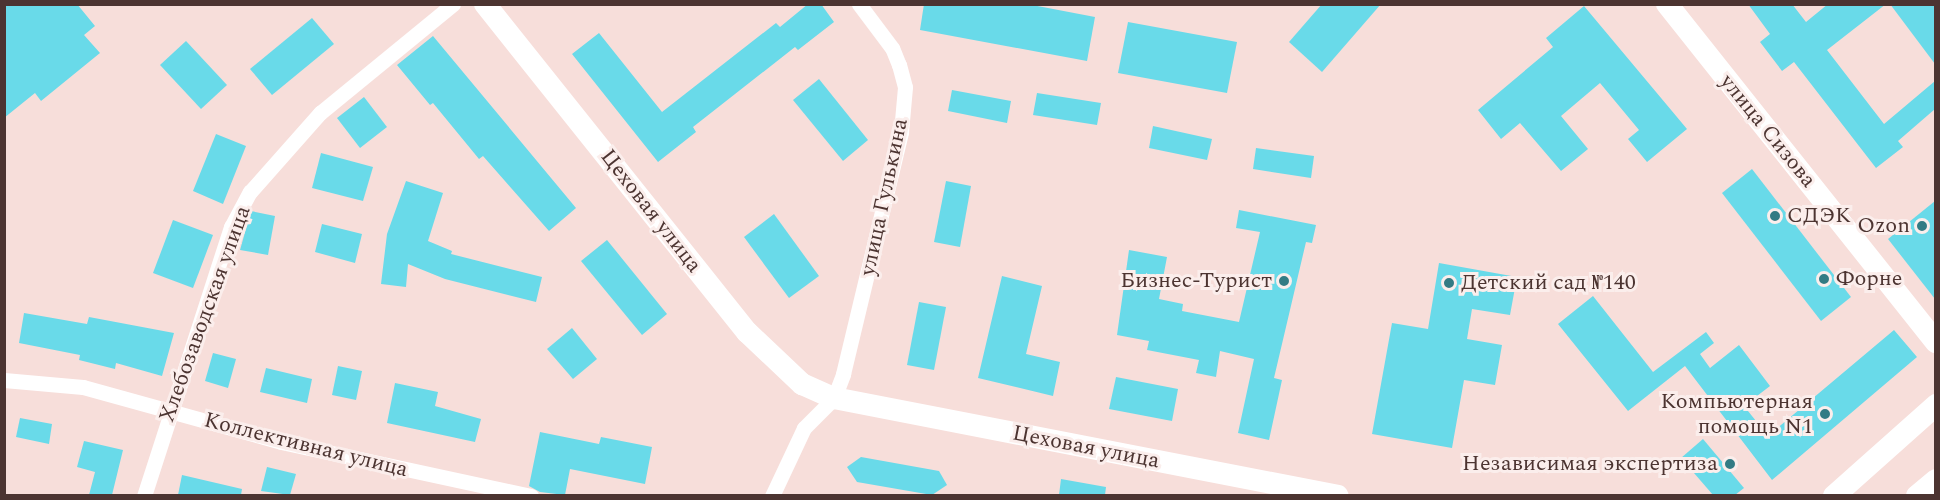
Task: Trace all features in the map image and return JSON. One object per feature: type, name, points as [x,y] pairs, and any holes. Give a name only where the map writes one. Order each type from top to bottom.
[{"type":"main road","name":"Цеховая улица","points":[[484,4],[747,332],[802,384],[834,398],[1338,495]]},
{"type":"main road","name":"улица Сизова","points":[[1667,4],[1935,342]]},
{"type":"main road","points":[[1834,495],[1935,405]]},
{"type":"main road","points":[[1917,495],[1935,480]]},
{"type":"street","name":"Хлебозаводская улица","points":[[144,495],[231,227],[250,192],[320,113],[453,4]]},
{"type":"street","name":"улица Гулькина","points":[[834,398],[856,331],[901,132],[905,87],[892,48],[859,4]]},
{"type":"street","name":"Коллективная улица","points":[[4,380],[83,387],[281,442],[531,495]]},
{"type":"street","points":[[772,495],[804,428],[834,398]]},
{"type":"building","points":[[4,4],[77,4],[95,26],[84,35],[100,53],[41,101],[35,93],[4,118]]},
{"type":"building","points":[[808,4],[821,4],[834,22],[798,50],[795,47],[693,127],[696,132],[658,162],[572,54],[599,33],[662,112],[776,23],[780,27]]},
{"type":"building","points":[[924,4],[1027,4],[1095,17],[1087,61],[920,30]]},
{"type":"building","points":[[1322,4],[1381,4],[1322,72],[1289,42]]},
{"type":"building","points":[[1748,4],[1792,4],[1806,22],[1828,4],[1886,4],[1827,50],[1884,124],[1935,81],[1935,109],[1898,141],[1903,147],[1876,168],[1794,62],[1782,71],[1760,42],[1770,34]]},
{"type":"building","points":[[1890,4],[1935,4],[1935,64]]},
{"type":"building","points":[[1584,6],[1687,129],[1647,162],[1628,139],[1639,130],[1600,83],[1561,116],[1588,149],[1561,171],[1520,123],[1501,139],[1478,110],[1553,47],[1546,38]]},
{"type":"building","points":[[312,18],[334,44],[272,95],[250,69]]},
{"type":"building","points":[[1128,22],[1237,42],[1227,93],[1118,73]]},
{"type":"building","points":[[433,36],[576,208],[549,231],[483,156],[479,159],[433,103],[430,105],[397,65]]},
{"type":"building","points":[[186,41],[227,85],[201,109],[160,65]]},
{"type":"building","points":[[819,79],[868,140],[843,161],[793,100]]},
{"type":"building","points":[[952,90],[1011,101],[1007,123],[948,111]]},
{"type":"building","points":[[1037,93],[1101,103],[1097,125],[1033,115]]},
{"type":"building","points":[[364,97],[387,127],[360,148],[337,118]]},
{"type":"building","points":[[1153,126],[1212,139],[1207,160],[1149,148]]},
{"type":"building","points":[[216,134],[246,146],[223,204],[193,191]]},
{"type":"building","points":[[1256,148],[1314,156],[1311,178],[1253,169]]},
{"type":"building","points":[[321,153],[373,167],[363,201],[312,188]]},
{"type":"building","points":[[1752,169],[1851,297],[1821,321],[1722,193]]},
{"type":"building","points":[[406,181],[443,193],[428,241],[452,251],[451,254],[542,277],[536,302],[445,279],[408,264],[406,287],[381,284],[387,234]]},
{"type":"building","points":[[946,181],[971,186],[960,247],[934,242]]},
{"type":"building","points":[[1935,201],[1935,299],[1888,239]]},
{"type":"building","points":[[1239,210],[1316,225],[1312,243],[1306,242],[1274,378],[1282,380],[1269,440],[1238,433],[1254,359],[1220,351],[1216,377],[1196,373],[1199,360],[1147,350],[1149,341],[1117,335],[1129,250],[1167,257],[1159,299],[1183,304],[1182,311],[1239,322],[1260,232],[1236,228]]},
{"type":"building","points":[[251,211],[275,216],[268,255],[240,250]]},
{"type":"building","points":[[774,214],[819,276],[789,298],[744,237]]},
{"type":"building","points":[[173,220],[213,235],[193,288],[153,273]]},
{"type":"building","points":[[322,224],[362,234],[355,263],[315,252]]},
{"type":"building","points":[[607,240],[667,314],[642,335],[581,261]]},
{"type":"building","points":[[1439,263],[1517,277],[1510,315],[1472,309],[1467,339],[1502,345],[1495,385],[1464,380],[1452,448],[1372,434],[1392,323],[1428,329]]},
{"type":"building","points":[[1002,276],[1042,286],[1026,354],[1060,362],[1053,396],[978,378]]},
{"type":"building","points":[[1593,296],[1653,372],[1706,332],[1714,343],[1700,354],[1710,368],[1739,345],[1770,386],[1744,406],[1768,436],[1894,330],[1917,357],[1772,480],[1685,366],[1628,411],[1558,324]]},
{"type":"building","points":[[919,302],[946,307],[934,370],[907,365]]},
{"type":"building","points":[[24,313],[87,324],[89,317],[174,333],[162,376],[116,363],[115,369],[79,360],[80,355],[19,343]]},
{"type":"building","points":[[572,328],[597,359],[573,379],[547,349]]},
{"type":"building","points":[[213,353],[236,359],[228,388],[205,381]]},
{"type":"building","points":[[338,366],[362,371],[356,400],[332,395]]},
{"type":"building","points":[[266,368],[312,379],[307,403],[260,392]]},
{"type":"building","points":[[1116,377],[1178,389],[1172,421],[1109,409]]},
{"type":"building","points":[[395,383],[438,392],[435,406],[481,419],[475,442],[387,423]]},
{"type":"building","points":[[20,418],[52,424],[49,444],[16,437]]},
{"type":"building","points":[[540,432],[599,444],[601,437],[652,447],[645,484],[570,469],[565,495],[540,492],[529,486]]},
{"type":"building","points":[[1703,439],[1744,488],[1735,495],[1713,495],[1681,458]]},
{"type":"building","points":[[84,441],[123,450],[112,495],[89,495],[95,472],[77,467]]},
{"type":"building","points":[[861,457],[939,471],[947,485],[932,495],[857,482],[847,467]]},
{"type":"building","points":[[267,467],[296,474],[290,495],[261,491]]},
{"type":"building","points":[[182,475],[242,489],[241,495],[178,495]]},
{"type":"building","points":[[1061,479],[1106,487],[1105,495],[1059,495]]},
{"type":"place","name":"СДЭК","points":[[1775,216]]},
{"type":"place","name":"Ozon","points":[[1922,226]]},
{"type":"place","name":"Форне","points":[[1824,279]]},
{"type":"place","name":"Бизнес-Турист","points":[[1284,281]]},
{"type":"place","name":"Детский сад №140","points":[[1449,283]]},
{"type":"place","name":"Компьютерная помощь N1","points":[[1825,414]]},
{"type":"place","name":"Независимая экспертиза","points":[[1730,464]]}]
